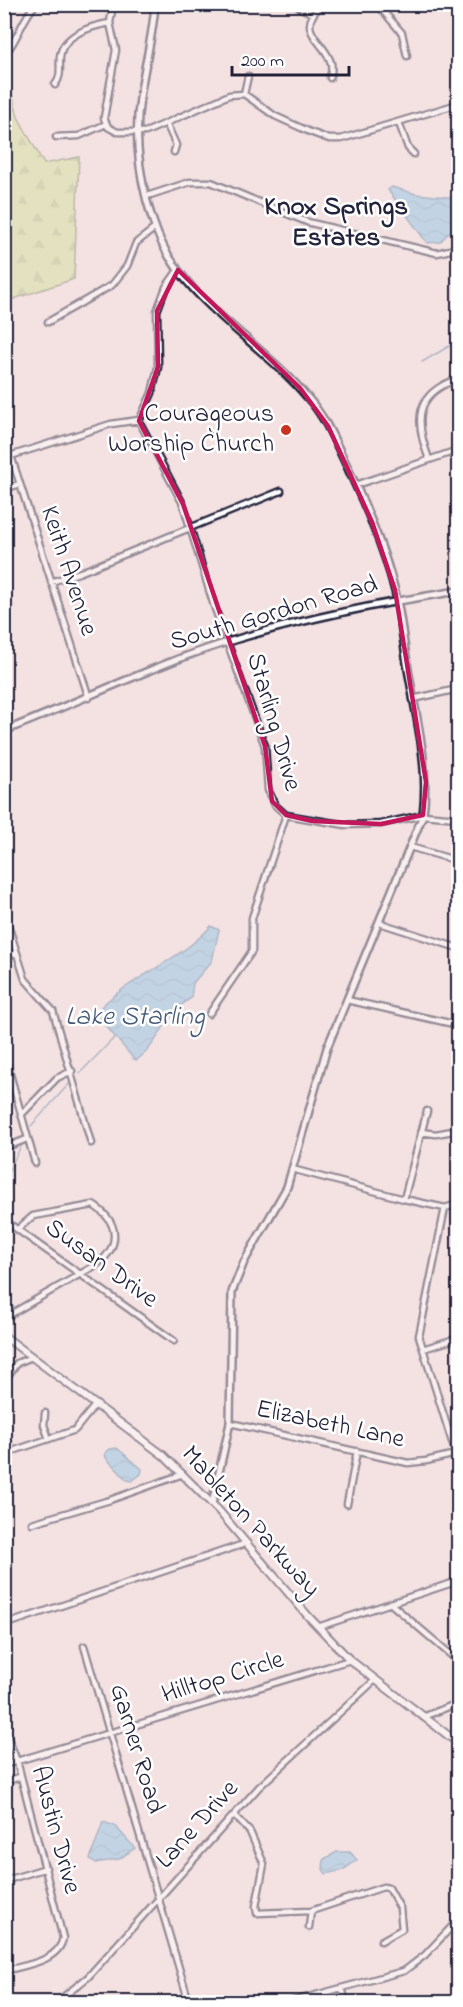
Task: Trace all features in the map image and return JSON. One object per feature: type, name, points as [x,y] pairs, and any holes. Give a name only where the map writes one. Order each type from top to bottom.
[{"type":"main road","name":"Mableton Parkway","points":[[4,1336],[141,1437],[183,1474],[350,1660],[459,1743]]},
{"type":"street","points":[[4,53],[13,45],[16,32],[28,12],[36,4]]},
{"type":"street","points":[[113,4],[110,23],[116,50],[104,107],[106,123],[117,132],[137,133],[167,125],[229,95],[244,94],[275,116],[329,139],[350,138],[459,104]]},
{"type":"street","points":[[155,4],[152,42],[139,101],[137,133],[147,196],[156,228],[178,270],[309,399],[328,426],[356,485],[383,551],[397,600],[424,753],[426,782],[423,814],[327,1048],[281,1199],[244,1262],[232,1292],[230,1423],[212,1504]]},
{"type":"street","points":[[293,4],[313,14]]},
{"type":"street","points":[[322,4],[313,14],[309,24],[312,38],[331,63],[330,78]]},
{"type":"street","points":[[377,4],[402,33],[407,56]]},
{"type":"street","points":[[54,85],[60,78],[61,53],[65,44],[88,29],[110,23]]},
{"type":"street","points":[[244,94],[248,76]]},
{"type":"street","points":[[56,137],[79,136],[106,123]]},
{"type":"street","points":[[399,123],[408,148],[414,154]]},
{"type":"street","points":[[167,125],[176,145],[174,152]]},
{"type":"street","points":[[147,196],[190,182],[211,182],[306,222],[437,253],[459,248]]},
{"type":"street","points":[[48,322],[112,285],[127,266],[136,243],[156,228]]},
{"type":"street","points":[[4,458],[111,424],[139,420],[152,393],[158,367],[157,311],[166,287],[178,270]]},
{"type":"street","points":[[429,459],[419,429],[430,392],[440,385],[459,379]]},
{"type":"street","name":"Starling Drive","points":[[139,420],[150,446],[177,492],[191,527],[214,606],[229,642],[266,751],[270,796],[286,815],[326,823],[371,826],[423,814],[459,818]]},
{"type":"street","points":[[356,485],[459,450]]},
{"type":"street","name":"Keith Avenue","points":[[11,456],[89,698]]},
{"type":"street","points":[[4,489],[20,484]]},
{"type":"street","points":[[51,582],[81,572],[281,490]]},
{"type":"street","name":"South Gordon Road","points":[[4,731],[89,698],[159,667],[229,642],[397,600],[459,591]]},
{"type":"street","points":[[413,699],[459,689]]},
{"type":"street","points":[[208,1014],[252,951],[252,918],[286,815]]},
{"type":"street","points":[[410,847],[459,861]]},
{"type":"street","points":[[4,912],[25,979],[53,1011],[92,1143]]},
{"type":"street","points":[[380,923],[459,948]]},
{"type":"street","points":[[4,956],[17,953]]},
{"type":"street","points":[[347,1000],[459,1025]]},
{"type":"street","points":[[4,1053],[35,1163]]},
{"type":"street","points":[[21,1115],[57,1078],[72,1071]]},
{"type":"street","points":[[404,1199],[427,1111]]},
{"type":"street","points":[[421,1132],[436,1134],[459,1130]]},
{"type":"street","points":[[4,1148],[27,1139]]},
{"type":"street","points":[[292,1169],[445,1208],[459,1204]]},
{"type":"street","points":[[4,1318],[82,1274],[109,1255],[115,1241],[111,1226],[97,1208],[86,1205],[70,1211],[41,1214],[27,1219],[18,1229]]},
{"type":"street","points":[[445,1208],[419,1336],[459,1461]]},
{"type":"street","name":"Susan Drive","points":[[4,1220],[174,1341]]},
{"type":"street","points":[[423,1349],[459,1338]]},
{"type":"street","points":[[4,1381],[15,1366],[32,1357]]},
{"type":"street","points":[[4,1454],[75,1430],[96,1404]]},
{"type":"street","points":[[45,1413],[44,1425],[49,1439]]},
{"type":"street","name":"Elizabeth Lane","points":[[230,1423],[416,1463],[456,1454]]},
{"type":"street","points":[[347,1504],[357,1451]]},
{"type":"street","points":[[32,1523],[183,1474]]},
{"type":"street","points":[[4,1625],[247,1543]]},
{"type":"street","points":[[318,1627],[459,1581]]},
{"type":"street","points":[[390,1603],[459,1660]]},
{"type":"street","name":"Garner Road","points":[[84,1646],[189,2002]]},
{"type":"street","name":"Hilltop Circle","points":[[4,1765],[350,1660]]},
{"type":"street","name":"Lane Drive","points":[[57,2002],[88,1977],[276,1770],[375,1680]]},
{"type":"street","points":[[423,1717],[459,1703]]},
{"type":"street","name":"Austin Drive","points":[[4,1728],[17,1761],[62,1932],[62,1944],[59,1950],[47,1958],[4,1971]]},
{"type":"street","points":[[4,1782],[20,1777]]},
{"type":"street","points":[[234,1815],[250,1832],[264,1864],[256,1906],[257,1913],[310,1911],[383,1887],[389,1888],[400,1908],[402,1929],[381,1941]]},
{"type":"street","points":[[4,1881],[46,1868]]},
{"type":"street","points":[[309,1927],[310,1911]]},
{"type":"street","points":[[290,2002],[393,1975],[413,1966],[459,1920]]},
{"type":"street","points":[[342,1988],[346,2002]]},
{"type":"highlighted area","points":[[178,270],[300,388],[328,426],[372,522],[395,590],[426,782],[423,815],[381,824],[312,821],[286,815],[272,801],[265,746],[183,504],[139,421],[158,367],[157,311]]},
{"type":"green space","points":[[5,66],[18,117],[44,164],[79,157],[74,279],[5,302]]},
{"type":"water","points":[[392,187],[416,194],[458,198],[458,223],[440,242],[427,243],[388,190]]},
{"type":"water","name":"Lake Starling","points":[[211,926],[219,930],[212,961],[193,983],[191,998],[174,1013],[145,1053],[137,1060],[134,1059],[100,1019],[101,1007],[128,986],[185,949]]},
{"type":"water","points":[[117,1448],[142,1469],[141,1474],[132,1481],[127,1480],[106,1458],[105,1453]]},
{"type":"water","points":[[103,1822],[115,1826],[135,1848],[119,1859],[96,1863],[90,1859]]},
{"type":"water","points":[[337,1852],[350,1852],[357,1860],[343,1870],[326,1874],[323,1869],[324,1859]]},
{"type":"waterway","points":[[422,362],[458,341]]},
{"type":"waterway","points":[[80,1073],[114,1038]]},
{"type":"waterway","points":[[31,1126],[69,1084]]},
{"type":"waterway","points":[[4,1181],[22,1144]]},
{"type":"place","name":"Courageous Worship Church","points":[[286,430]]},
{"type":"district","name":"Knox Springs Estates","points":[[336,222]]}]
